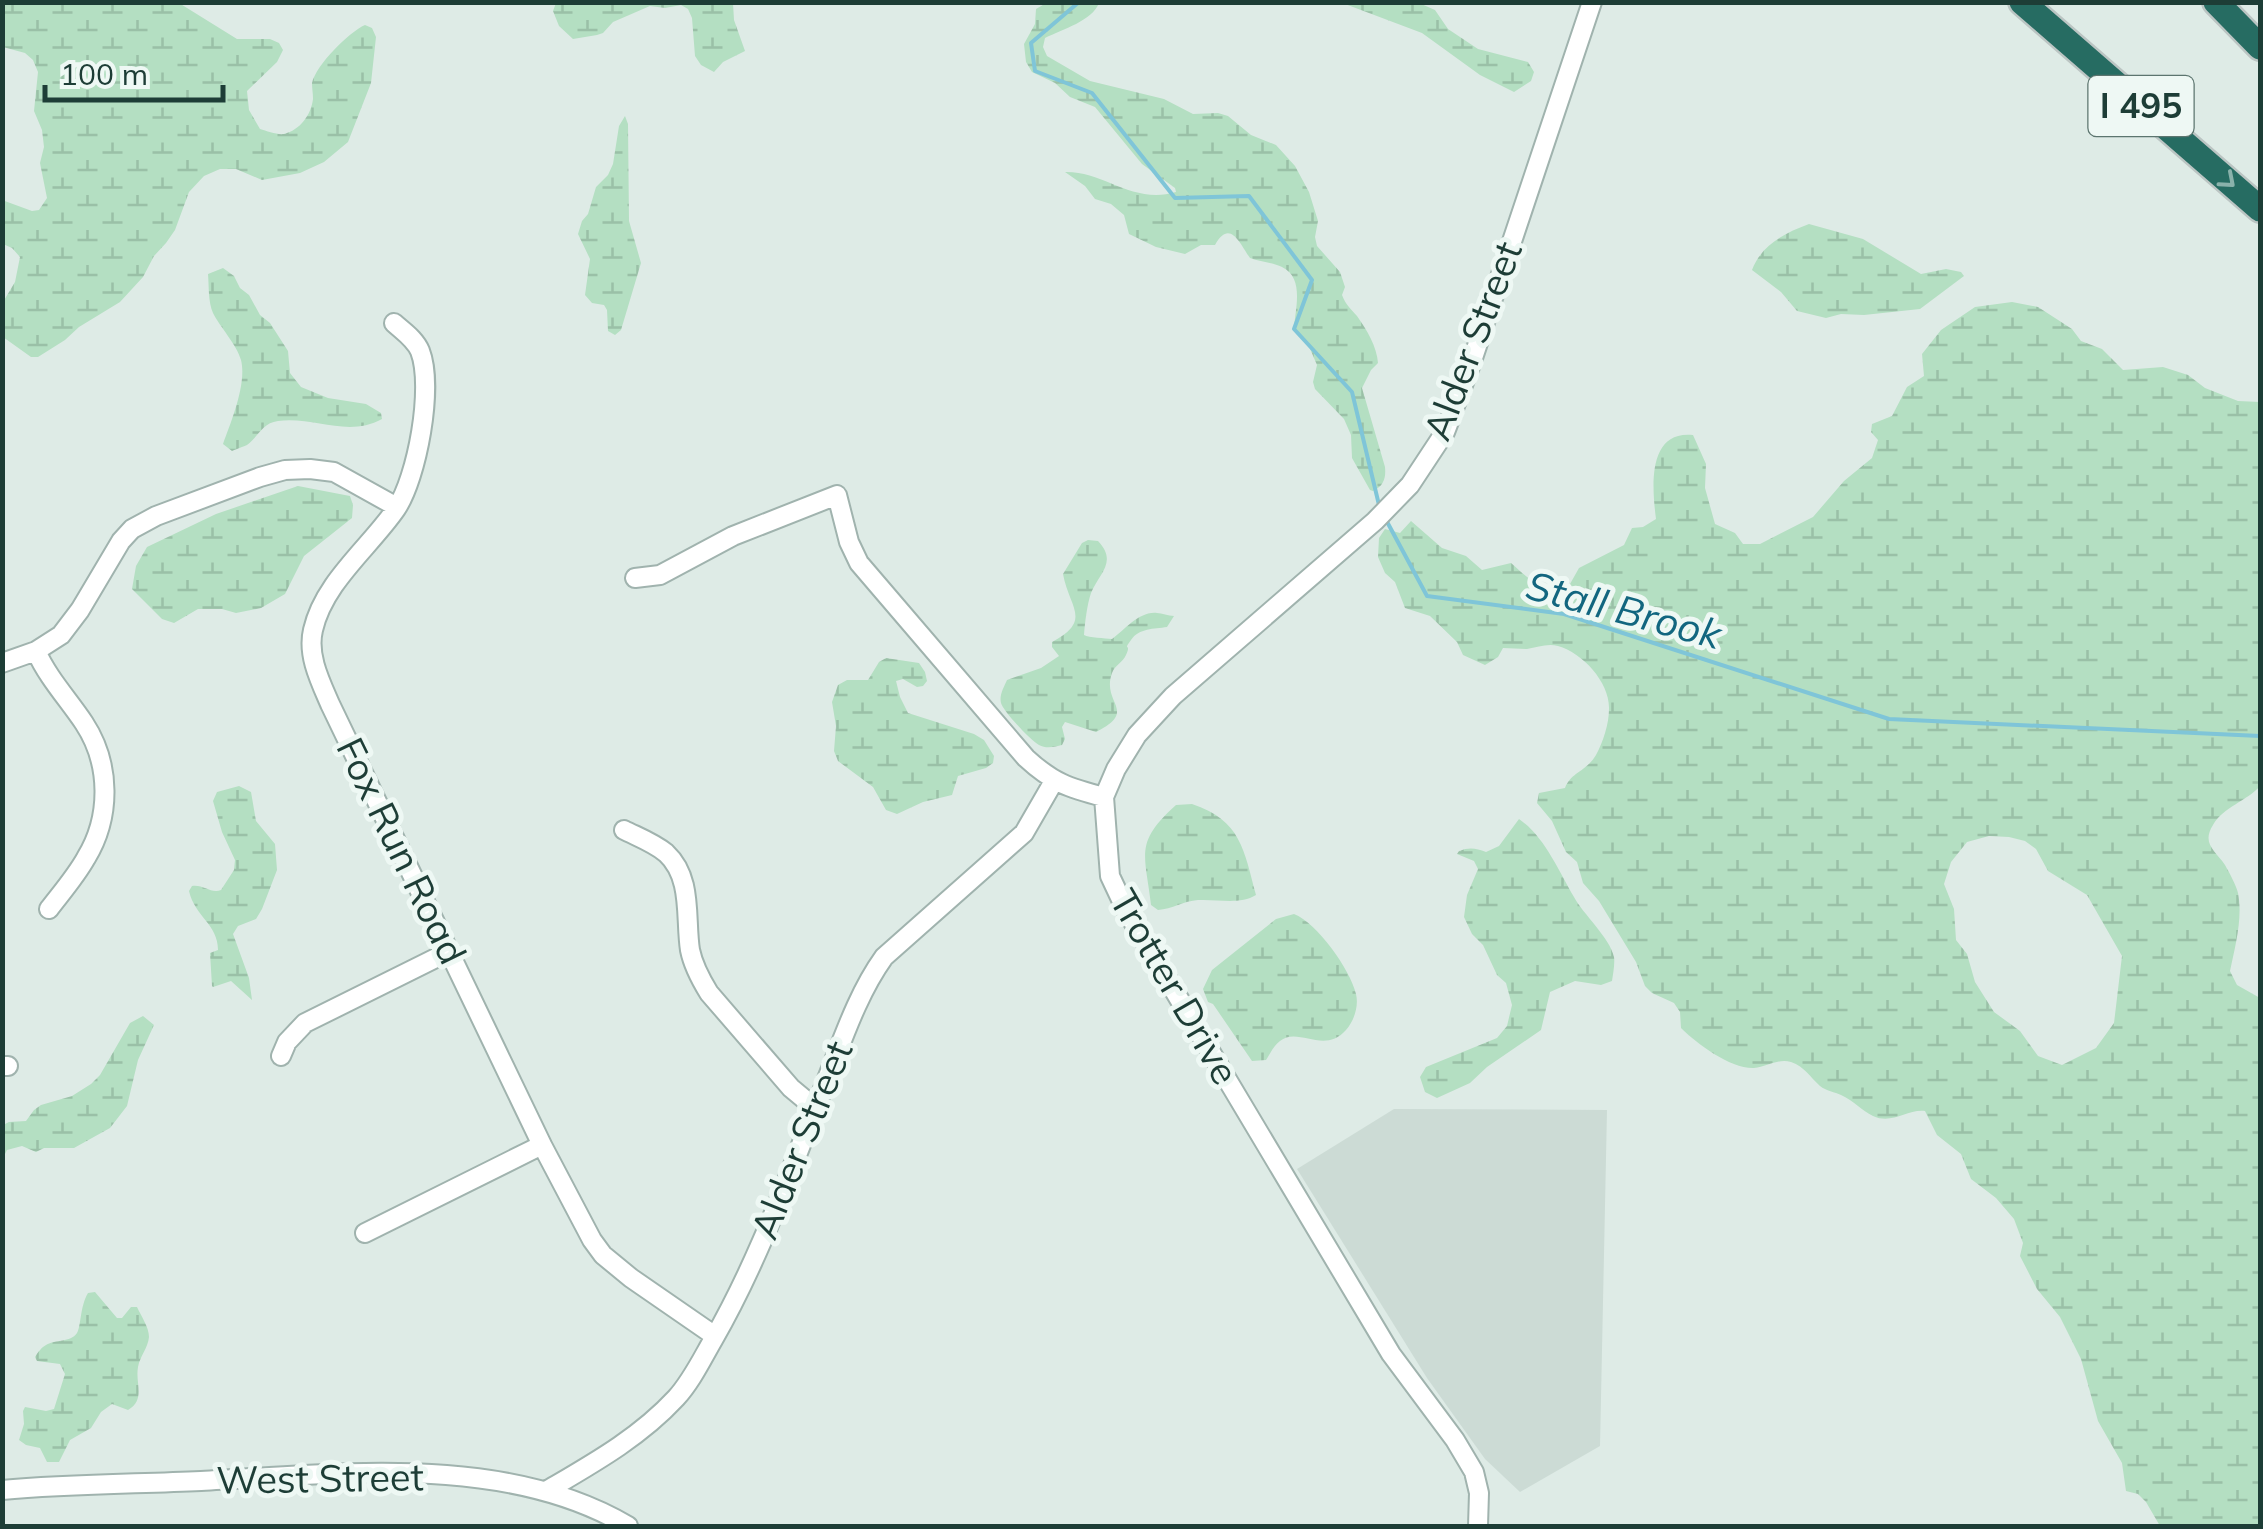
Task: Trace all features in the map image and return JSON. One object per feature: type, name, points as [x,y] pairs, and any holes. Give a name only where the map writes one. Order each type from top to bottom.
[{"type":"highway","name":"I 495","points":[[2022,2],[2260,209]]},
{"type":"highway","points":[[2216,2],[2260,47]]},
{"type":"street","name":"Alder Street","points":[[1104,797],[1137,735],[1173,696],[1382,514],[1410,485],[1445,432],[1592,2]]},
{"type":"street","name":"Fox Run Road","points":[[394,324],[418,347],[425,382],[424,415],[415,457],[398,507],[324,601],[312,634],[316,670],[584,1227],[604,1256],[715,1336]]},
{"type":"street","points":[[2,663],[51,644],[71,622],[121,540],[156,516],[260,477],[310,469],[334,472],[398,507]]},
{"type":"street","points":[[635,578],[660,574],[733,536],[836,495],[859,563],[1026,758],[1054,781],[1104,797]]},
{"type":"street","points":[[36,651],[95,743],[104,778],[103,813],[94,844],[49,908]]},
{"type":"street","name":"Alder Street","points":[[546,1492],[616,1449],[679,1395],[745,1281],[873,972],[884,957],[1024,833],[1054,781]]},
{"type":"street","name":"Trotter Drive","points":[[1104,797],[1110,876],[1126,910],[1391,1354],[1474,1472],[1479,1494],[1478,1526]]},
{"type":"street","points":[[624,830],[666,854],[676,866],[686,898],[690,953],[709,993],[792,1088],[815,1108]]},
{"type":"street","points":[[281,1056],[287,1042],[305,1024],[450,951]]},
{"type":"street","points":[[365,1233],[542,1146]]},
{"type":"street","name":"West Street","points":[[2,1490],[66,1484],[410,1473],[484,1480],[546,1492],[628,1526]]},
{"type":"shaded area","points":[[1394,1109],[1607,1110],[1600,1446],[1520,1492],[1485,1459],[1427,1378],[1297,1169]]},
{"type":"green space","points":[[3,2],[179,3],[237,39],[270,39],[279,43],[283,50],[277,62],[247,91],[249,110],[260,129],[275,133],[290,132],[304,121],[312,105],[312,83],[320,67],[342,42],[365,25],[372,28],[376,37],[371,83],[348,142],[324,162],[300,173],[262,180],[236,169],[220,169],[204,176],[189,192],[175,230],[143,277],[120,302],[38,357],[31,357],[3,337],[3,302],[15,282],[20,257],[3,244],[2,200],[39,210],[47,198],[40,163],[44,147],[34,111],[38,72],[25,53],[3,47]]},
{"type":"green space","points":[[1048,2],[1099,3],[1084,20],[1045,38],[1047,56],[1090,81],[1164,99],[1193,114],[1228,116],[1251,135],[1276,145],[1295,166],[1318,221],[1317,246],[1340,272],[1345,287],[1342,295],[1376,351],[1378,363],[1362,388],[1385,467],[1384,481],[1377,489],[1370,490],[1352,458],[1351,435],[1344,419],[1315,389],[1317,365],[1308,344],[1294,329],[1297,295],[1289,272],[1250,258],[1230,234],[1220,237],[1215,245],[1201,245],[1185,254],[1156,247],[1129,234],[1124,215],[1111,204],[1095,199],[1065,172],[1146,194],[1176,192],[1142,164],[1095,107],[1070,97],[1055,83],[1032,72],[1026,62],[1024,44],[1035,24],[1036,9]]},
{"type":"green space","points":[[556,3],[733,3],[734,20],[745,51],[723,62],[714,72],[701,65],[695,56],[692,18],[681,5],[650,6],[613,22],[603,33],[573,39],[559,26],[553,11]]},
{"type":"green space","points":[[1325,3],[1419,3],[1435,10],[1448,29],[1478,49],[1528,62],[1534,72],[1531,81],[1514,92],[1480,75],[1422,33],[1345,4]]},
{"type":"green space","points":[[625,116],[629,221],[641,263],[621,330],[615,335],[608,331],[604,305],[592,303],[585,295],[590,259],[578,234],[596,187],[613,164],[619,126]]},
{"type":"green space","points":[[1809,224],[1863,239],[1921,274],[1946,269],[1964,276],[1920,309],[1826,318],[1797,311],[1781,292],[1752,270],[1768,246]]},
{"type":"green space","points":[[223,268],[234,276],[260,315],[270,323],[288,351],[290,373],[301,387],[328,398],[366,404],[381,413],[382,419],[356,427],[278,421],[264,427],[246,446],[232,451],[223,444],[237,403],[242,370],[239,354],[210,304],[208,274]]},
{"type":"green space","points":[[2012,302],[2038,307],[2072,329],[2081,341],[2102,349],[2123,370],[2163,367],[2188,375],[2205,388],[2238,401],[2260,402],[2260,786],[2217,819],[2209,837],[2238,893],[2239,922],[2230,971],[2237,985],[2260,998],[2260,1526],[2160,1526],[2146,1502],[2138,1494],[2126,1491],[2122,1463],[2098,1421],[2081,1359],[2060,1317],[2037,1289],[2020,1256],[2023,1243],[2014,1219],[1996,1198],[1971,1179],[1961,1154],[1937,1135],[1925,1111],[1887,1119],[1873,1116],[1845,1097],[1822,1088],[1796,1064],[1782,1061],[1754,1068],[1735,1064],[1705,1048],[1681,1028],[1680,1012],[1674,1003],[1645,986],[1636,962],[1599,901],[1583,883],[1577,862],[1566,852],[1552,821],[1537,803],[1539,793],[1565,788],[1596,755],[1609,715],[1600,679],[1577,655],[1554,645],[1503,648],[1498,657],[1485,665],[1463,655],[1457,642],[1430,616],[1405,608],[1395,582],[1385,573],[1378,557],[1379,538],[1385,529],[1400,533],[1411,521],[1442,548],[1466,556],[1482,570],[1511,563],[1538,583],[1552,587],[1570,584],[1579,568],[1624,545],[1632,528],[1656,519],[1654,477],[1660,451],[1678,436],[1693,435],[1706,464],[1705,488],[1715,524],[1735,533],[1743,544],[1760,544],[1813,517],[1844,481],[1872,458],[1878,440],[1871,432],[1872,424],[1892,416],[1907,387],[1924,376],[1922,354],[1941,330],[1975,307]],"holes":[[[1989,836],[2009,837],[2036,849],[2048,871],[2087,895],[2122,956],[2114,1023],[2096,1048],[2062,1065],[2038,1056],[2020,1031],[1994,1012],[1975,982],[1967,954],[1956,940],[1954,909],[1944,884],[1951,862],[1967,842]]]},
{"type":"green space","points":[[298,486],[350,496],[352,518],[304,556],[285,594],[261,608],[236,613],[198,609],[174,623],[162,619],[132,589],[136,566],[147,547],[216,514]]},
{"type":"green space","points":[[1098,541],[1107,561],[1091,593],[1084,635],[1112,639],[1144,615],[1174,616],[1167,627],[1134,636],[1126,655],[1113,670],[1110,684],[1115,718],[1096,732],[1065,722],[1062,745],[1045,747],[1012,719],[1001,703],[1001,694],[1007,680],[1041,668],[1059,656],[1052,642],[1075,620],[1063,574],[1082,543]]},
{"type":"green space","points":[[886,658],[919,663],[925,672],[927,681],[923,686],[903,679],[896,681],[908,713],[974,734],[984,740],[994,756],[993,763],[986,768],[958,776],[952,795],[897,814],[886,810],[873,787],[838,761],[834,751],[836,726],[832,702],[838,685],[847,680],[868,680]]},
{"type":"green space","points":[[239,786],[251,792],[256,821],[275,844],[277,870],[256,919],[238,926],[233,934],[249,978],[252,1000],[231,981],[212,986],[210,953],[218,950],[217,941],[189,891],[192,886],[221,890],[234,870],[235,860],[213,801],[217,792]]},
{"type":"green space","points":[[1192,804],[1231,828],[1243,851],[1256,895],[1236,901],[1193,901],[1158,910],[1151,905],[1145,861],[1148,840],[1176,805]]},
{"type":"green space","points":[[1519,819],[1544,844],[1578,904],[1607,942],[1614,957],[1612,981],[1601,985],[1575,981],[1550,992],[1541,1030],[1470,1083],[1437,1098],[1425,1092],[1420,1077],[1426,1067],[1497,1038],[1507,1026],[1512,1005],[1506,983],[1497,975],[1464,917],[1467,895],[1478,869],[1474,861],[1457,854],[1469,849],[1486,852],[1499,846]]},
{"type":"green space","points":[[1294,914],[1313,927],[1340,960],[1356,994],[1355,1013],[1338,1037],[1320,1041],[1287,1037],[1266,1060],[1252,1061],[1208,1002],[1203,989],[1212,970],[1276,919]]},
{"type":"green space","points":[[143,1016],[154,1025],[138,1060],[127,1106],[110,1128],[74,1148],[44,1148],[36,1152],[22,1146],[7,1150],[3,1158],[3,1125],[26,1121],[41,1105],[72,1096],[91,1084],[130,1023]]},
{"type":"green space","points":[[95,1292],[117,1318],[137,1307],[146,1325],[149,1337],[138,1367],[137,1401],[128,1410],[112,1404],[101,1412],[91,1428],[70,1440],[59,1462],[47,1462],[40,1448],[19,1440],[23,1411],[25,1407],[54,1409],[65,1374],[60,1364],[37,1361],[35,1357],[46,1345],[77,1333],[85,1298]]},
{"type":"waterway","name":"Stall Brook","points":[[1079,2],[1031,43],[1035,71],[1092,93],[1175,198],[1249,196],[1312,280],[1294,329],[1352,392],[1379,505]]},
{"type":"waterway","name":"Stall Brook","points":[[1385,518],[1427,596],[1564,614],[1889,719],[2260,736]]}]
